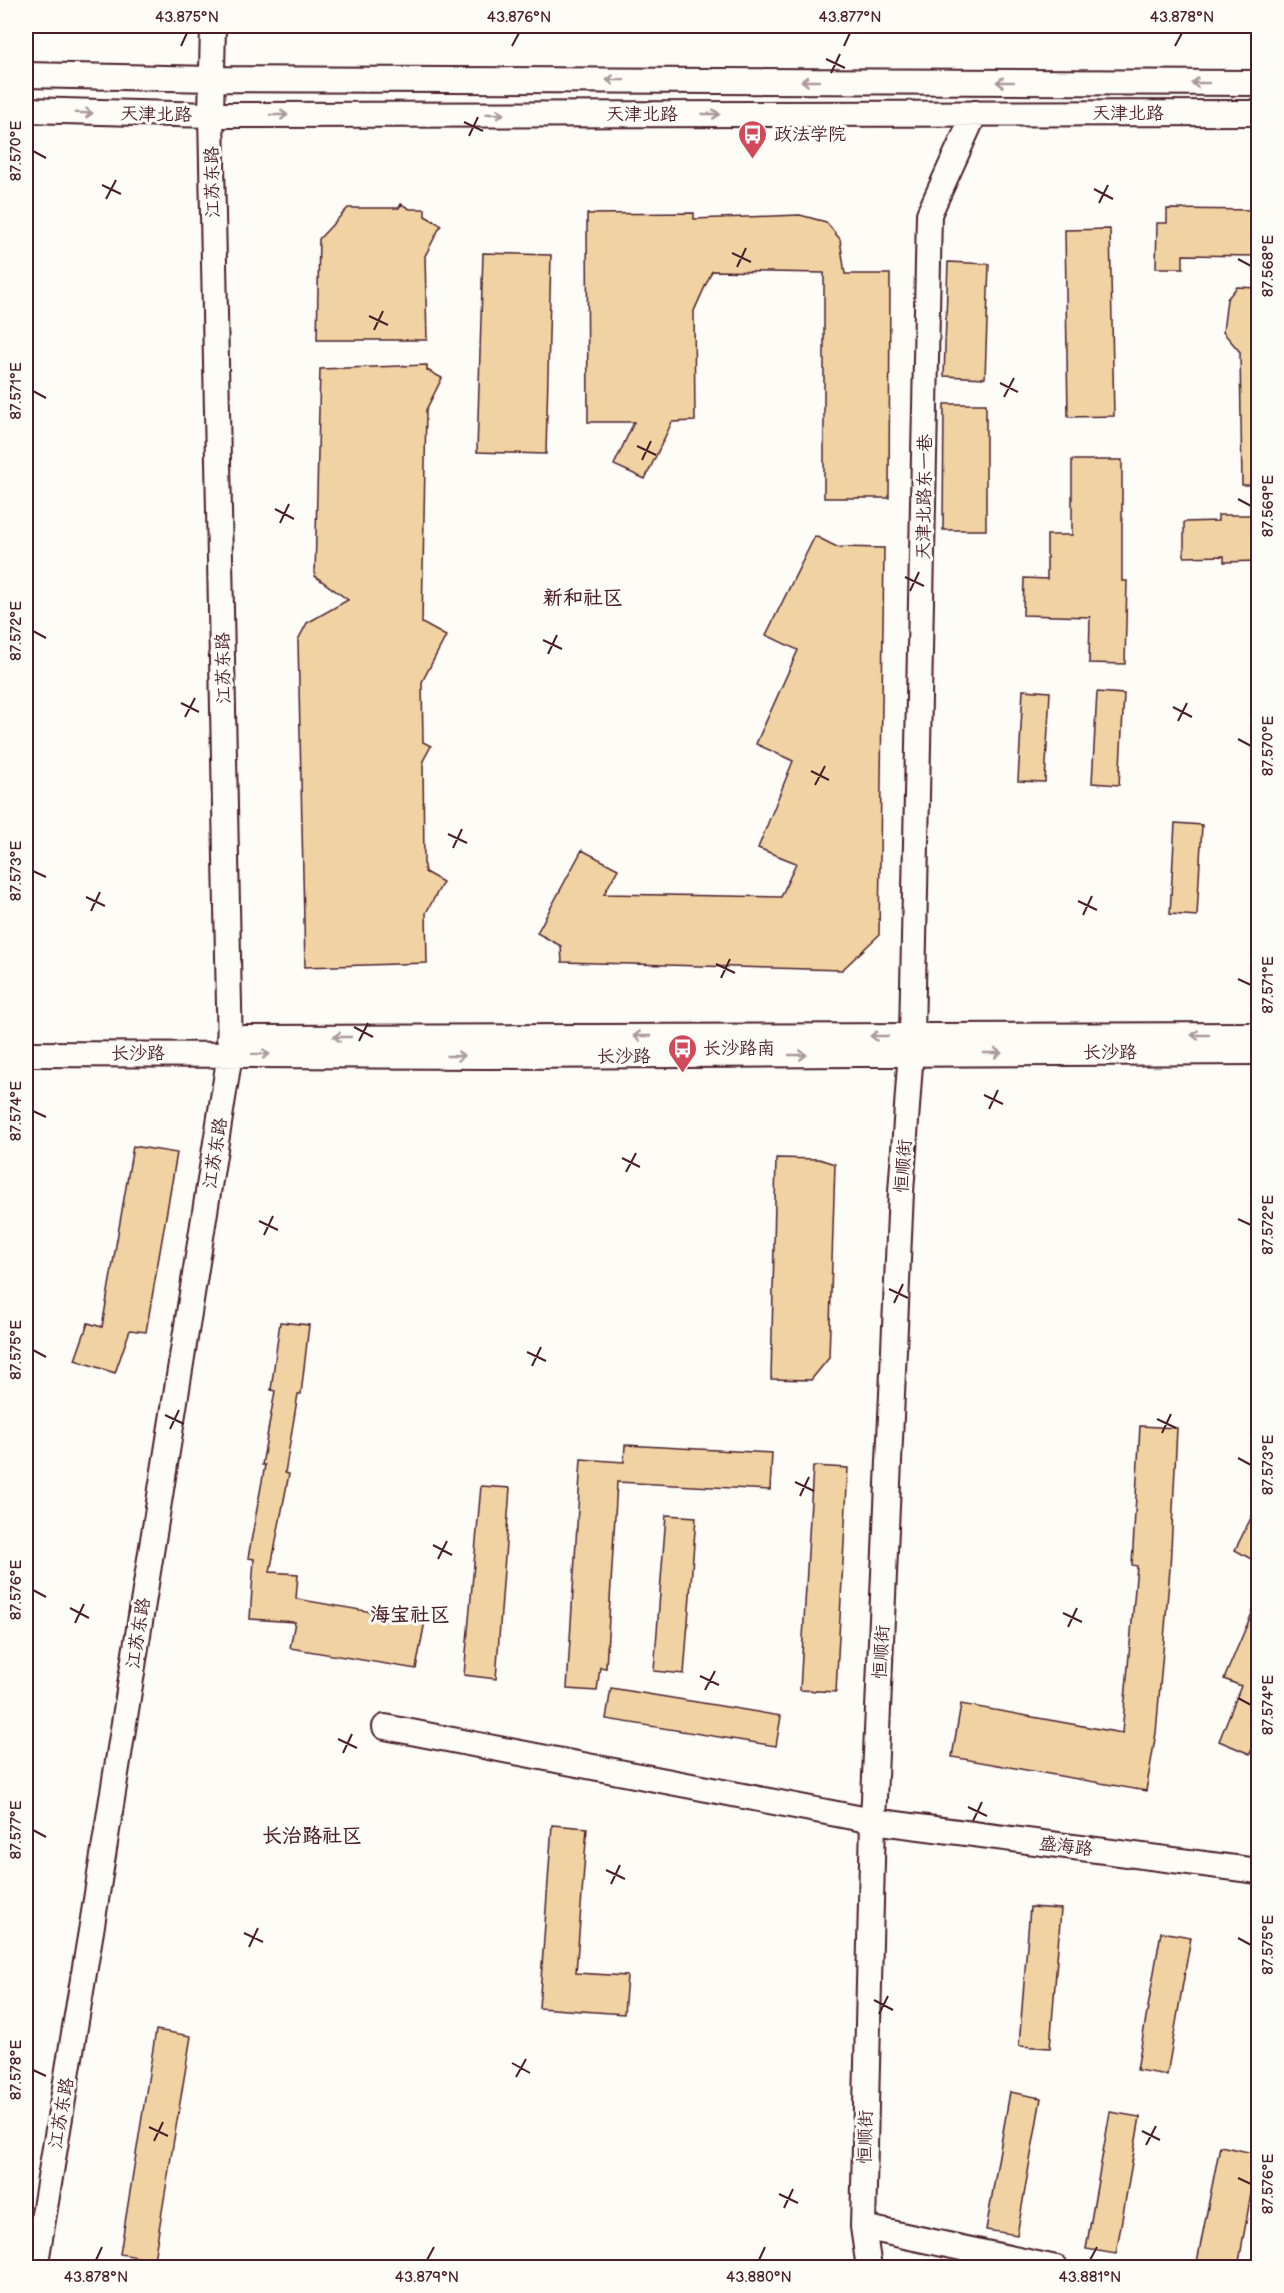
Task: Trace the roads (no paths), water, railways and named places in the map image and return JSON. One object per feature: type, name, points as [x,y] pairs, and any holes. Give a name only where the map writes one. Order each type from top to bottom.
[{"type":"street","name":"江苏东路","points":[[35,2268],[92,1925],[230,1046],[211,115],[213,26]]},
{"type":"street","name":"天津北路","points":[[26,75],[213,79],[1258,83]]},
{"type":"street","name":"天津北路","points":[[26,110],[211,115],[1258,112]]},
{"type":"street","name":"天津北路东一巷","points":[[911,1045],[929,214],[975,113]]},
{"type":"street","name":"长沙路","points":[[911,1045],[1258,1035]]},
{"type":"street","name":"长沙路","points":[[26,1038],[230,1046]]},
{"type":"street","name":"长沙路","points":[[26,1054],[230,1046],[911,1045],[1258,1052]]},
{"type":"street","name":"恒顺街","points":[[868,2268],[863,2227],[873,1821],[901,1192],[911,1045]]},
{"type":"street","name":"盛海路","points":[[386,1727],[873,1821],[1258,1871]]},
{"type":"street","points":[[863,2227],[1056,2268]]},
{"type":"place","name":"政法学院","points":[[753,160]]},
{"type":"place","name":"长沙路南","points":[[682,1074]]},
{"type":"district","name":"新和社区","points":[[583,597]]},
{"type":"district","name":"海宝社区","points":[[410,1614]]},
{"type":"district","name":"长治路社区","points":[[312,1835]]}]
